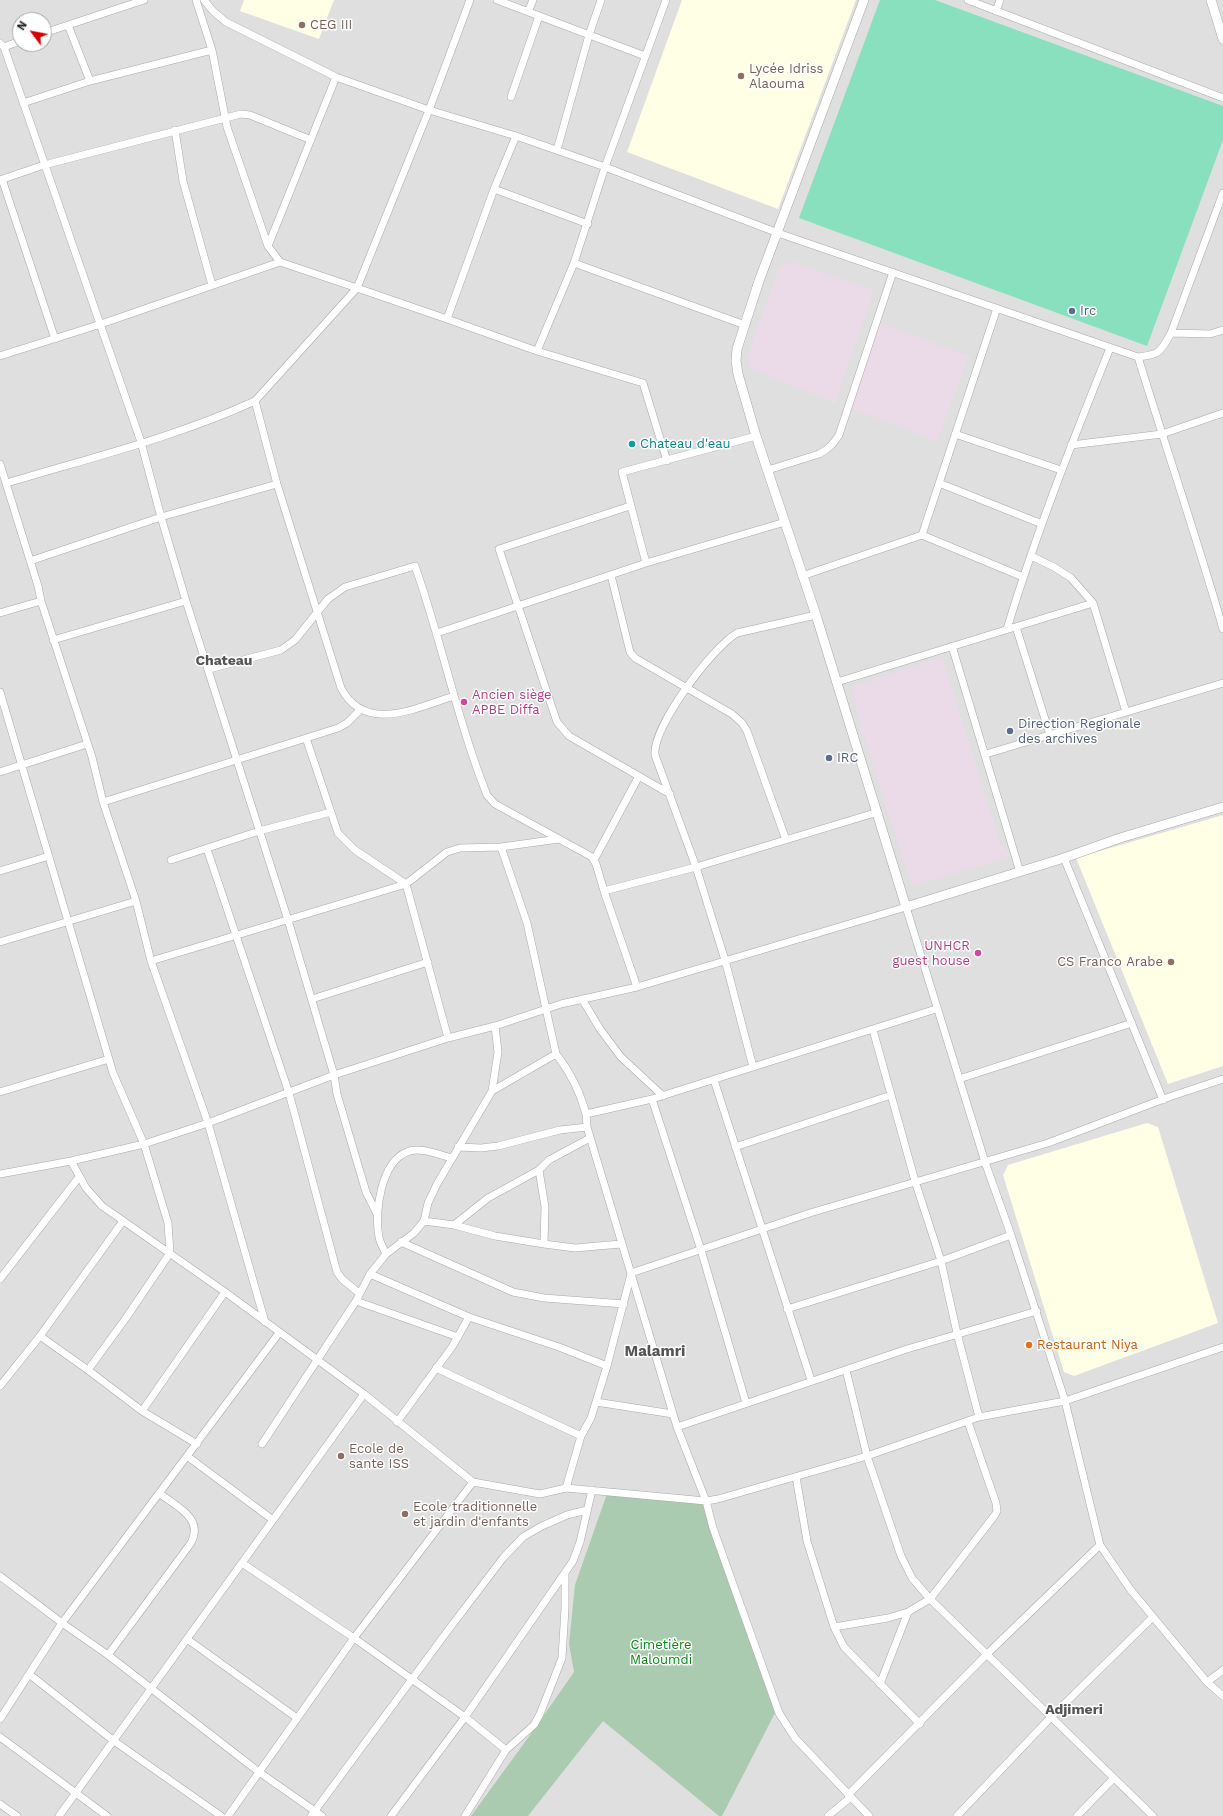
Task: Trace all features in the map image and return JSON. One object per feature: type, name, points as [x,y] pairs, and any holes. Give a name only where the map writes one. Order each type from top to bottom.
[{"type":"street","points":[[52,30],[144,0]]},
{"type":"street","points":[[196,0],[212,50],[225,117],[268,246],[280,262],[537,351],[643,383],[667,462]]},
{"type":"street","points":[[204,0],[213,11],[226,22],[336,77],[429,110],[557,150],[778,233],[1138,357],[1155,355],[1165,345],[1171,333],[1223,193]]},
{"type":"street","points":[[7,483],[142,442],[255,401],[357,288],[429,110],[470,0]]},
{"type":"street","points":[[497,0],[645,56]]},
{"type":"street","points":[[528,12],[533,0]]},
{"type":"street","points":[[557,150],[589,35],[601,0]]},
{"type":"street","points":[[537,351],[574,263],[588,224],[605,167],[666,0]]},
{"type":"street","points":[[864,0],[745,324],[737,349],[736,361],[738,374],[756,436],[816,615],[878,812],[906,907],[914,928],[936,1008],[985,1162],[1011,1234],[1066,1401],[1100,1545],[1130,1590],[1207,1682],[1223,1696]]},
{"type":"street","points":[[968,0],[1223,98]]},
{"type":"street","points":[[996,11],[1000,0]]},
{"type":"street","points":[[1211,0],[1223,39]]},
{"type":"street","points":[[511,97],[539,16]]},
{"type":"street","points":[[68,25],[90,81]]},
{"type":"street","points":[[12,43],[2,45],[142,442],[161,517],[186,601],[209,668],[258,831],[288,920],[312,999],[334,1076],[337,1094],[366,1192],[378,1216]]},
{"type":"street","points":[[23,103],[90,81],[212,50]]},
{"type":"street","points":[[268,246],[336,77]]},
{"type":"street","points":[[55,339],[1,180],[44,165],[241,114],[250,115],[311,140]]},
{"type":"street","points":[[175,130],[183,181],[212,284]]},
{"type":"street","points":[[447,319],[494,189],[516,136]]},
{"type":"street","points":[[494,189],[588,224]]},
{"type":"street","points":[[0,356],[101,324],[212,284],[280,262]]},
{"type":"street","points":[[574,263],[745,324]]},
{"type":"street","points":[[768,470],[823,452],[832,446],[839,435],[893,272]]},
{"type":"street","points":[[922,535],[997,308]]},
{"type":"street","points":[[1171,333],[1210,334],[1223,330]]},
{"type":"street","points":[[1007,629],[1023,577],[1061,470],[1110,348]]},
{"type":"street","points":[[1138,357],[1199,543],[1223,629]]},
{"type":"street","points":[[255,401],[277,484],[316,611],[341,688],[346,697],[360,710],[372,714],[387,715],[404,712],[454,696]]},
{"type":"street","points":[[1071,445],[1162,434],[1223,413]]},
{"type":"street","points":[[955,434],[1061,470]]},
{"type":"street","points":[[646,563],[622,472],[667,462],[756,436]]},
{"type":"street","points":[[0,464],[7,483],[53,640],[87,744],[102,802],[136,901],[151,962],[208,1123],[265,1322]]},
{"type":"street","points":[[939,483],[1042,524]]},
{"type":"street","points":[[30,561],[161,517],[277,484]]},
{"type":"street","points":[[630,506],[500,549],[517,606],[556,722],[569,736],[670,794]]},
{"type":"street","points":[[437,632],[646,563],[785,522]]},
{"type":"street","points":[[802,576],[922,535],[1023,577]]},
{"type":"street","points":[[1031,556],[1054,567],[1071,578],[1093,603],[1126,712]]},
{"type":"street","points":[[209,668],[281,650],[295,640],[316,611],[328,599],[345,587],[415,566],[437,632],[454,696],[478,774],[490,800],[594,860],[637,987]]},
{"type":"street","points":[[611,575],[630,652],[641,663],[732,714],[742,723],[747,731],[786,840]]},
{"type":"street","points":[[0,613],[41,601]]},
{"type":"street","points":[[53,640],[186,601]]},
{"type":"street","points":[[837,682],[1093,603]]},
{"type":"street","points":[[753,1068],[726,960],[696,867],[655,755],[655,742],[685,688],[725,642],[737,633],[816,615]]},
{"type":"street","points":[[1016,626],[1050,735]]},
{"type":"street","points":[[952,646],[986,754],[1020,872]]},
{"type":"street","points":[[986,754],[1223,683]]},
{"type":"street","points":[[0,692],[109,1059],[144,1144],[168,1223],[170,1252],[126,1318],[88,1370]]},
{"type":"street","points":[[102,802],[338,728],[347,723],[360,710]]},
{"type":"street","points":[[306,738],[338,833],[349,845],[406,884],[448,1038]]},
{"type":"street","points":[[0,772],[87,744]]},
{"type":"street","points":[[594,860],[639,776]]},
{"type":"street","points":[[0,1174],[71,1161],[144,1144],[208,1123],[334,1076],[448,1038],[495,1026],[582,999],[637,987],[906,907],[1064,858],[1120,838],[1223,807]]},
{"type":"street","points":[[171,860],[258,831],[331,812]]},
{"type":"street","points":[[604,891],[696,867],[878,812]]},
{"type":"street","points":[[151,962],[236,934],[288,920],[406,884],[447,852],[460,848],[501,847],[560,839]]},
{"type":"street","points":[[501,847],[527,923],[545,1010],[556,1054],[569,1070],[581,1094],[590,1138],[621,1244],[632,1273],[677,1427],[706,1501],[713,1528],[779,1713],[794,1738],[869,1816]]},
{"type":"street","points":[[207,849],[289,1093],[337,1272],[342,1279],[359,1293]]},
{"type":"street","points":[[0,871],[49,856]]},
{"type":"street","points":[[1064,858],[1163,1100]]},
{"type":"street","points":[[0,942],[136,901]]},
{"type":"street","points":[[312,999],[428,962]]},
{"type":"street","points":[[582,999],[600,1029],[620,1057],[663,1096]]},
{"type":"street","points":[[586,1114],[663,1096],[873,1030],[936,1008]]},
{"type":"street","points":[[959,1080],[1132,1023]]},
{"type":"street","points":[[262,1444],[356,1301],[370,1274],[386,1254],[414,1233],[424,1221],[428,1203],[458,1146],[492,1091],[498,1052],[495,1026]]},
{"type":"street","points":[[873,1030],[915,1181],[941,1261],[957,1333],[979,1417]]},
{"type":"street","points":[[492,1091],[556,1054]]},
{"type":"street","points":[[0,1092],[109,1059]]},
{"type":"street","points":[[632,1273],[761,1229],[915,1181],[1048,1143],[1223,1079]]},
{"type":"street","points":[[714,1080],[811,1380]]},
{"type":"street","points":[[735,1147],[891,1095]]},
{"type":"street","points":[[652,1099],[701,1250],[746,1403]]},
{"type":"street","points":[[458,1146],[480,1148],[498,1146],[560,1130],[587,1127]]},
{"type":"street","points":[[454,1225],[488,1198],[539,1170],[549,1160],[590,1138]]},
{"type":"street","points":[[386,1254],[379,1238],[378,1216],[382,1184],[389,1169],[406,1152],[422,1151],[452,1158]]},
{"type":"street","points":[[71,1161],[86,1188],[102,1206],[170,1252],[364,1394],[472,1482],[540,1494],[566,1488],[706,1501],[718,1499],[867,1456],[979,1417],[1066,1401],[1223,1347]]},
{"type":"street","points":[[539,1170],[545,1207],[544,1244]]},
{"type":"street","points":[[0,1279],[79,1177]]},
{"type":"street","points":[[1,1384],[40,1336],[123,1221]]},
{"type":"street","points":[[424,1221],[454,1225],[495,1236],[575,1248],[621,1244]]},
{"type":"street","points":[[787,1309],[941,1261],[1011,1234]]},
{"type":"street","points":[[401,1242],[513,1292],[544,1298],[624,1304]]},
{"type":"street","points":[[566,1488],[581,1436],[591,1418],[596,1402],[632,1273]]},
{"type":"street","points":[[370,1274],[469,1317],[559,1347],[607,1366]]},
{"type":"street","points":[[142,1411],[225,1292]]},
{"type":"street","points":[[356,1301],[458,1337]]},
{"type":"street","points":[[677,1427],[811,1380],[846,1370],[957,1333],[1037,1311]]},
{"type":"street","points":[[397,1422],[458,1337],[469,1317]]},
{"type":"street","points":[[0,1719],[62,1623],[279,1333]]},
{"type":"street","points":[[40,1336],[142,1411],[197,1444]]},
{"type":"street","points":[[436,1368],[581,1436]]},
{"type":"street","points":[[846,1370],[867,1456],[901,1556],[912,1578],[930,1599],[1153,1816]]},
{"type":"street","points":[[59,1816],[87,1780],[364,1394]]},
{"type":"street","points":[[596,1402],[673,1414]]},
{"type":"street","points":[[834,1627],[888,1618],[908,1612],[930,1599],[990,1523],[997,1511],[996,1502],[968,1422]]},
{"type":"street","points":[[188,1456],[273,1520]]},
{"type":"street","points":[[796,1477],[807,1541],[834,1627],[844,1647],[920,1724]]},
{"type":"street","points":[[228,1816],[354,1638],[472,1482]]},
{"type":"street","points":[[391,1816],[466,1717],[573,1561],[580,1542],[592,1490]]},
{"type":"street","points":[[108,1655],[191,1544],[196,1534],[195,1525],[190,1517],[159,1493]]},
{"type":"street","points":[[312,1814],[503,1558],[523,1537],[542,1526],[567,1515],[587,1510]]},
{"type":"street","points":[[828,1816],[920,1724],[986,1654],[1100,1545]]},
{"type":"street","points":[[242,1563],[354,1638],[411,1680],[466,1717],[506,1750]]},
{"type":"street","points":[[465,1816],[506,1750],[534,1726],[562,1658],[566,1608],[565,1573]]},
{"type":"street","points":[[0,1576],[152,1688],[312,1814],[322,1816]]},
{"type":"street","points":[[880,1684],[908,1612]]},
{"type":"street","points":[[957,1816],[1052,1717],[1153,1617]]},
{"type":"street","points":[[187,1639],[297,1718]]},
{"type":"street","points":[[1207,1682],[1223,1670]]},
{"type":"street","points":[[29,1674],[114,1741],[221,1816]]},
{"type":"street","points":[[0,1737],[107,1816]]},
{"type":"street","points":[[1077,1816],[1114,1778]]},
{"type":"street","points":[[0,1804],[17,1816]]},
{"type":"shaded area","points":[[0,0],[1223,0],[1223,1816],[0,1816]]},
{"type":"shaded area","name":"CEG III","points":[[244,0],[334,0],[319,39],[240,11]]},
{"type":"shaded area","name":"Lycée Idriss Alaouma","points":[[682,0],[856,0],[778,209],[627,152]]},
{"type":"shaded area","points":[[793,262],[874,291],[835,403],[751,369],[747,356],[780,267]]},
{"type":"shaded area","points":[[879,323],[969,356],[937,441],[850,408]]},
{"type":"shaded area","points":[[942,657],[1001,845],[1008,852],[1009,857],[912,886],[863,734],[852,687]]},
{"type":"shaded area","name":"CS Franco Arabe","points":[[1223,815],[1223,1066],[1168,1084],[1076,858]]},
{"type":"shaded area","points":[[1147,1123],[1158,1127],[1218,1323],[1074,1376],[1064,1372],[1003,1175],[1008,1165]]},
{"type":"green space","points":[[880,0],[935,0],[1223,106],[1223,140],[1147,346],[799,218]]},
{"type":"green space","name":"Cimetière Maloumdi","points":[[609,1488],[702,1503],[775,1713],[722,1816],[719,1816],[603,1721],[528,1816],[471,1816],[574,1672],[569,1644],[575,1585]]},
{"type":"place","name":"CEG III","points":[[302,25]]},
{"type":"place","name":"Lycée Idriss Alaouma","points":[[741,76]]},
{"type":"place","name":"Irc","points":[[1072,311]]},
{"type":"place","name":"Chateau d'eau","points":[[632,444]]},
{"type":"place","name":"Ancien siège APBE Diffa","points":[[464,702]]},
{"type":"place","name":"Direction Regionale des archives","points":[[1010,731]]},
{"type":"place","name":"IRC","points":[[829,758]]},
{"type":"place","name":"UNHCR guest house","points":[[978,953]]},
{"type":"place","name":"CS Franco Arabe","points":[[1171,962]]},
{"type":"place","name":"Restaurant Niya","points":[[1029,1345]]},
{"type":"place","name":"Ecole de sante ISS","points":[[341,1456]]},
{"type":"place","name":"Ecole traditionnelle et jardin d'enfants","points":[[405,1514]]},
{"type":"district","name":"Chateau","points":[[224,661]]},
{"type":"district","name":"Malamri","points":[[655,1352]]},
{"type":"district","name":"Adjimeri","points":[[1074,1710]]}]
